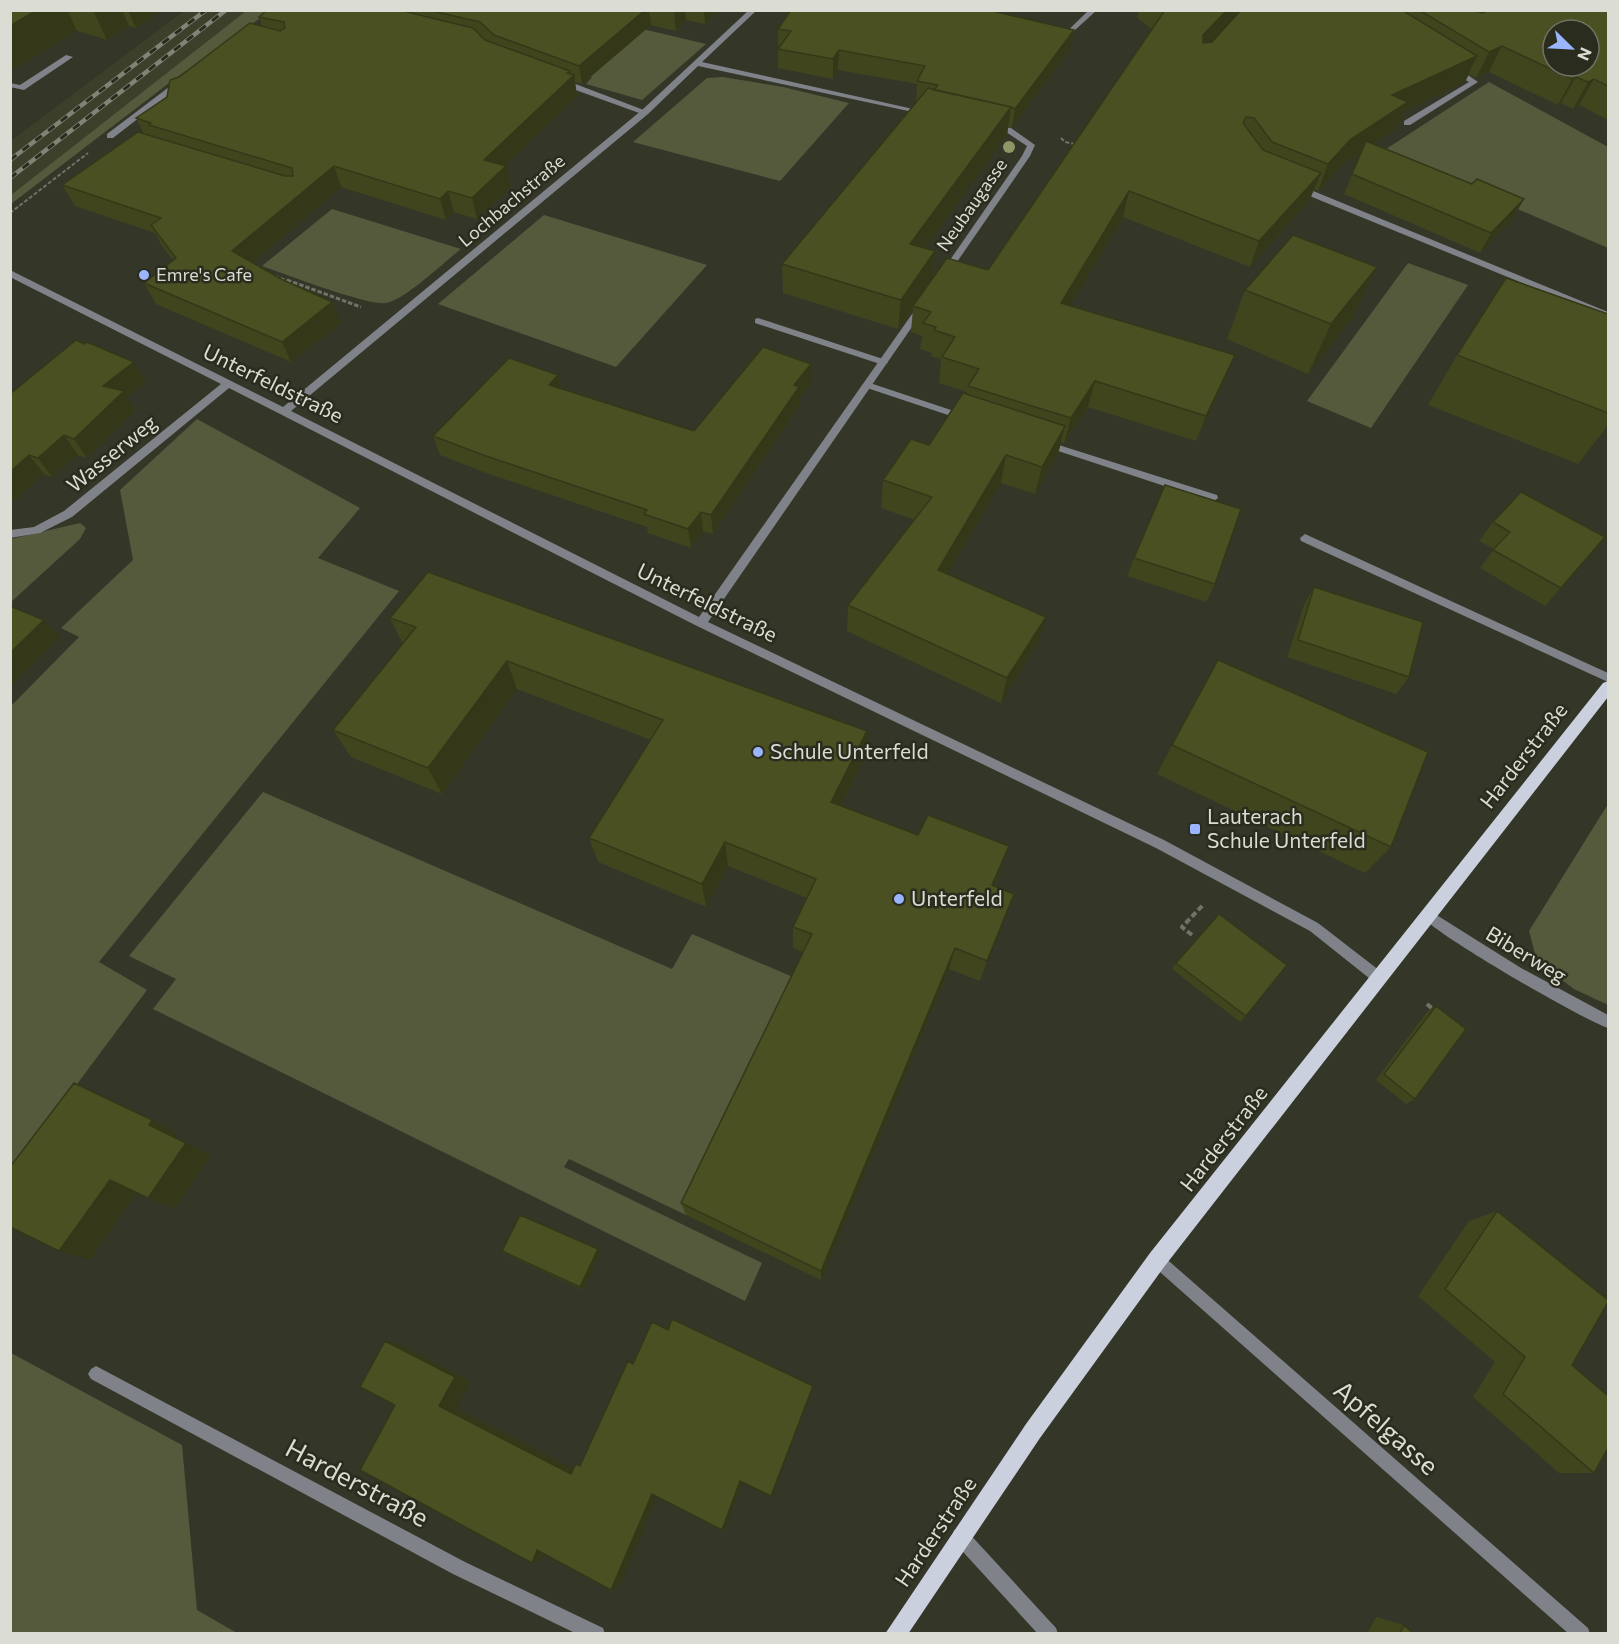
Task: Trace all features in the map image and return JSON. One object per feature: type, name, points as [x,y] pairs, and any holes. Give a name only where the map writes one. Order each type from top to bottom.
[{"type":"main road","name":"Harderstraße","points":[[895,1634],[1033,1431],[1157,1260],[1608,687]]},
{"type":"street","name":"Lochbachstraße","points":[[285,411],[645,112],[699,64],[754,10]]},
{"type":"street","points":[[1061,40],[1094,10]]},
{"type":"street","points":[[10,85],[21,88],[69,57]]},
{"type":"street","points":[[699,64],[939,116]]},
{"type":"street","points":[[1407,123],[1474,82],[1445,64]]},
{"type":"street","points":[[110,136],[183,81]]},
{"type":"street","points":[[559,81],[645,112]]},
{"type":"street","name":"Neubaugasse","points":[[938,284],[1026,156],[1030,145],[1008,130],[985,125]]},
{"type":"street","points":[[110,136],[121,139]]},
{"type":"street","points":[[1291,185],[1608,315]]},
{"type":"street","name":"Unterfeldstraße","points":[[10,273],[701,623],[967,749],[1201,865],[1314,927],[1379,978]]},
{"type":"street","points":[[701,623],[924,303]]},
{"type":"street","points":[[758,321],[883,362]]},
{"type":"street","name":"Wasserweg","points":[[10,534],[36,530],[68,514],[227,384]]},
{"type":"street","points":[[867,385],[978,422]]},
{"type":"street","points":[[1034,440],[1213,498]]},
{"type":"street","points":[[1305,538],[1608,678]]},
{"type":"street","name":"Biberweg","points":[[1427,915],[1486,956],[1608,1022]]},
{"type":"street","name":"Apfelgasse","points":[[1157,1260],[1582,1634]]},
{"type":"street","name":"Harderstraße","points":[[96,1374],[459,1568],[597,1634]]},
{"type":"street","points":[[960,1536],[1050,1634]]},
{"type":"path","points":[[1056,133],[1065,142],[1088,147]]},
{"type":"path","points":[[10,213],[110,136]]},
{"type":"path","points":[[268,274],[396,319]]},
{"type":"path","points":[[1192,935],[1182,927],[1207,902]]},
{"type":"path","points":[[1427,1004],[1439,1014]]},
{"type":"shaded area","points":[[184,11],[246,11],[11,195],[11,141]]},
{"type":"shaded area","points":[[246,11],[270,11],[173,80],[11,204],[11,195]]},
{"type":"shaded area","points":[[592,17],[706,44],[642,100],[586,84],[592,77],[569,71]]},
{"type":"shaded area","points":[[723,77],[783,87],[849,103],[780,181],[633,142],[707,78]]},
{"type":"shaded area","points":[[1489,82],[1608,147],[1608,248],[1383,151]]},
{"type":"shaded area","points":[[332,209],[461,249],[414,288],[386,303],[376,303],[345,295],[262,266]]},
{"type":"shaded area","points":[[544,215],[707,265],[616,367],[438,304]]},
{"type":"shaded area","points":[[1408,263],[1468,285],[1371,428],[1307,401]]},
{"type":"shaded area","points":[[197,419],[360,508],[318,558],[399,591],[99,962],[147,990],[11,1173],[11,706],[79,637],[61,628],[133,560],[120,490]]},
{"type":"shaded area","points":[[80,523],[86,528],[80,539],[11,602],[11,539]]},
{"type":"shaded area","points":[[263,792],[672,969],[692,934],[800,980],[686,1215],[569,1159],[564,1167],[762,1263],[745,1301],[153,1009],[176,979],[129,956]]},
{"type":"shaded area","points":[[1608,804],[1608,1005],[1574,989],[1537,961],[1529,931]]},
{"type":"shaded area","points":[[11,1353],[182,1445],[197,1610],[237,1633],[11,1633]]},
{"type":"building","points":[[10,10],[37,10],[10,26]]},
{"type":"building","points":[[267,10],[399,10],[473,28],[485,40],[570,71],[567,73],[574,75],[484,160],[506,166],[472,198],[448,191],[440,199],[334,166],[232,251],[281,279],[332,302],[282,342],[144,283],[176,258],[151,225],[161,218],[62,185],[138,132],[285,176],[293,176],[292,168],[149,125],[151,123],[136,118],[167,97],[170,80],[179,77],[250,23],[280,31],[285,28],[284,22],[259,17]]},
{"type":"building","points":[[428,10],[645,10],[579,66],[494,35],[480,22]]},
{"type":"building","points":[[791,10],[988,10],[1074,30],[1015,109],[934,90],[938,85],[917,81],[925,66],[839,50],[833,59],[778,49],[791,31],[778,29]]},
{"type":"building","points":[[1165,10],[1227,10],[1203,35],[1203,43],[1212,42],[1241,10],[1402,10],[1477,56],[1392,95],[1408,102],[1351,139],[1328,164],[1272,142],[1254,118],[1246,117],[1243,123],[1263,150],[1321,173],[1259,241],[1129,191],[1061,303],[1235,355],[1206,416],[1095,381],[1071,418],[968,386],[979,369],[942,357],[955,337],[934,330],[936,327],[923,323],[931,312],[913,306],[947,258],[988,270]]},
{"type":"building","points":[[1419,10],[1469,10],[1483,13],[1488,10],[1608,10],[1608,86],[1594,79],[1588,82],[1578,78],[1601,78],[1601,18],[1541,18],[1541,64],[1502,46],[1489,52]]},
{"type":"building","points":[[928,88],[1011,107],[910,244],[935,251],[901,300],[782,264]]},
{"type":"building","points":[[1366,141],[1472,184],[1477,179],[1524,199],[1491,233],[1352,174]]},
{"type":"building","points":[[1293,235],[1377,267],[1331,324],[1245,290]]},
{"type":"building","points":[[1506,278],[1608,314],[1608,413],[1457,355]]},
{"type":"building","points":[[76,340],[85,344],[87,342],[134,362],[103,386],[124,391],[74,439],[64,435],[38,458],[29,455],[10,472],[10,394]]},
{"type":"building","points":[[763,347],[811,364],[794,385],[799,387],[711,515],[701,512],[688,529],[644,514],[647,510],[433,436],[509,358],[558,375],[549,385],[694,431]]},
{"type":"building","points":[[963,393],[1065,426],[1042,467],[1006,455],[938,570],[1046,617],[1007,678],[848,605],[932,497],[883,480],[911,439],[929,445]]},
{"type":"building","points":[[1165,485],[1241,509],[1215,584],[1134,558]]},
{"type":"building","points":[[1521,492],[1605,537],[1561,588],[1493,550],[1510,532],[1493,522]]},
{"type":"building","points":[[428,572],[867,731],[831,802],[918,835],[928,815],[1009,846],[992,885],[1014,894],[987,961],[955,948],[821,1271],[681,1203],[812,934],[793,927],[816,879],[725,842],[702,884],[589,838],[663,720],[507,661],[428,768],[333,730],[416,627],[390,618]]},
{"type":"building","points":[[1314,587],[1423,622],[1409,677],[1298,640]]},
{"type":"building","points":[[10,606],[44,620],[10,653]]},
{"type":"building","points":[[1218,660],[1428,752],[1391,847],[1172,745]]},
{"type":"building","points":[[1219,914],[1287,965],[1246,1016],[1176,963]]},
{"type":"building","points":[[1436,1006],[1466,1029],[1415,1099],[1384,1074]]},
{"type":"building","points":[[74,1083],[152,1120],[149,1125],[186,1143],[148,1198],[110,1180],[59,1251],[10,1227],[10,1167]]},
{"type":"building","points":[[1497,1211],[1608,1300],[1572,1365],[1608,1396],[1608,1448],[1594,1473],[1503,1394],[1525,1357],[1445,1289]]},
{"type":"building","points":[[520,1215],[598,1249],[580,1287],[502,1251]]},
{"type":"building","points":[[672,1319],[813,1386],[771,1496],[740,1481],[722,1530],[652,1494],[611,1590],[537,1550],[532,1563],[360,1470],[395,1405],[360,1387],[385,1341],[455,1377],[439,1406],[571,1474],[576,1464],[580,1466],[628,1361],[633,1364],[652,1322],[668,1330]]},
{"type":"building","points":[[1404,1625],[1413,1634],[1400,1634]]},
{"type":"railway","points":[[10,160],[206,10]]},
{"type":"railway","points":[[10,178],[226,10]]},
{"type":"place","name":"Emre's Cafe","points":[[144,275]]},
{"type":"place","name":"Schule Unterfeld","points":[[758,752]]},
{"type":"place","name":"Lauterach Schule Unterfeld","points":[[1195,829]]},
{"type":"place","name":"Unterfeld","points":[[899,899]]}]
